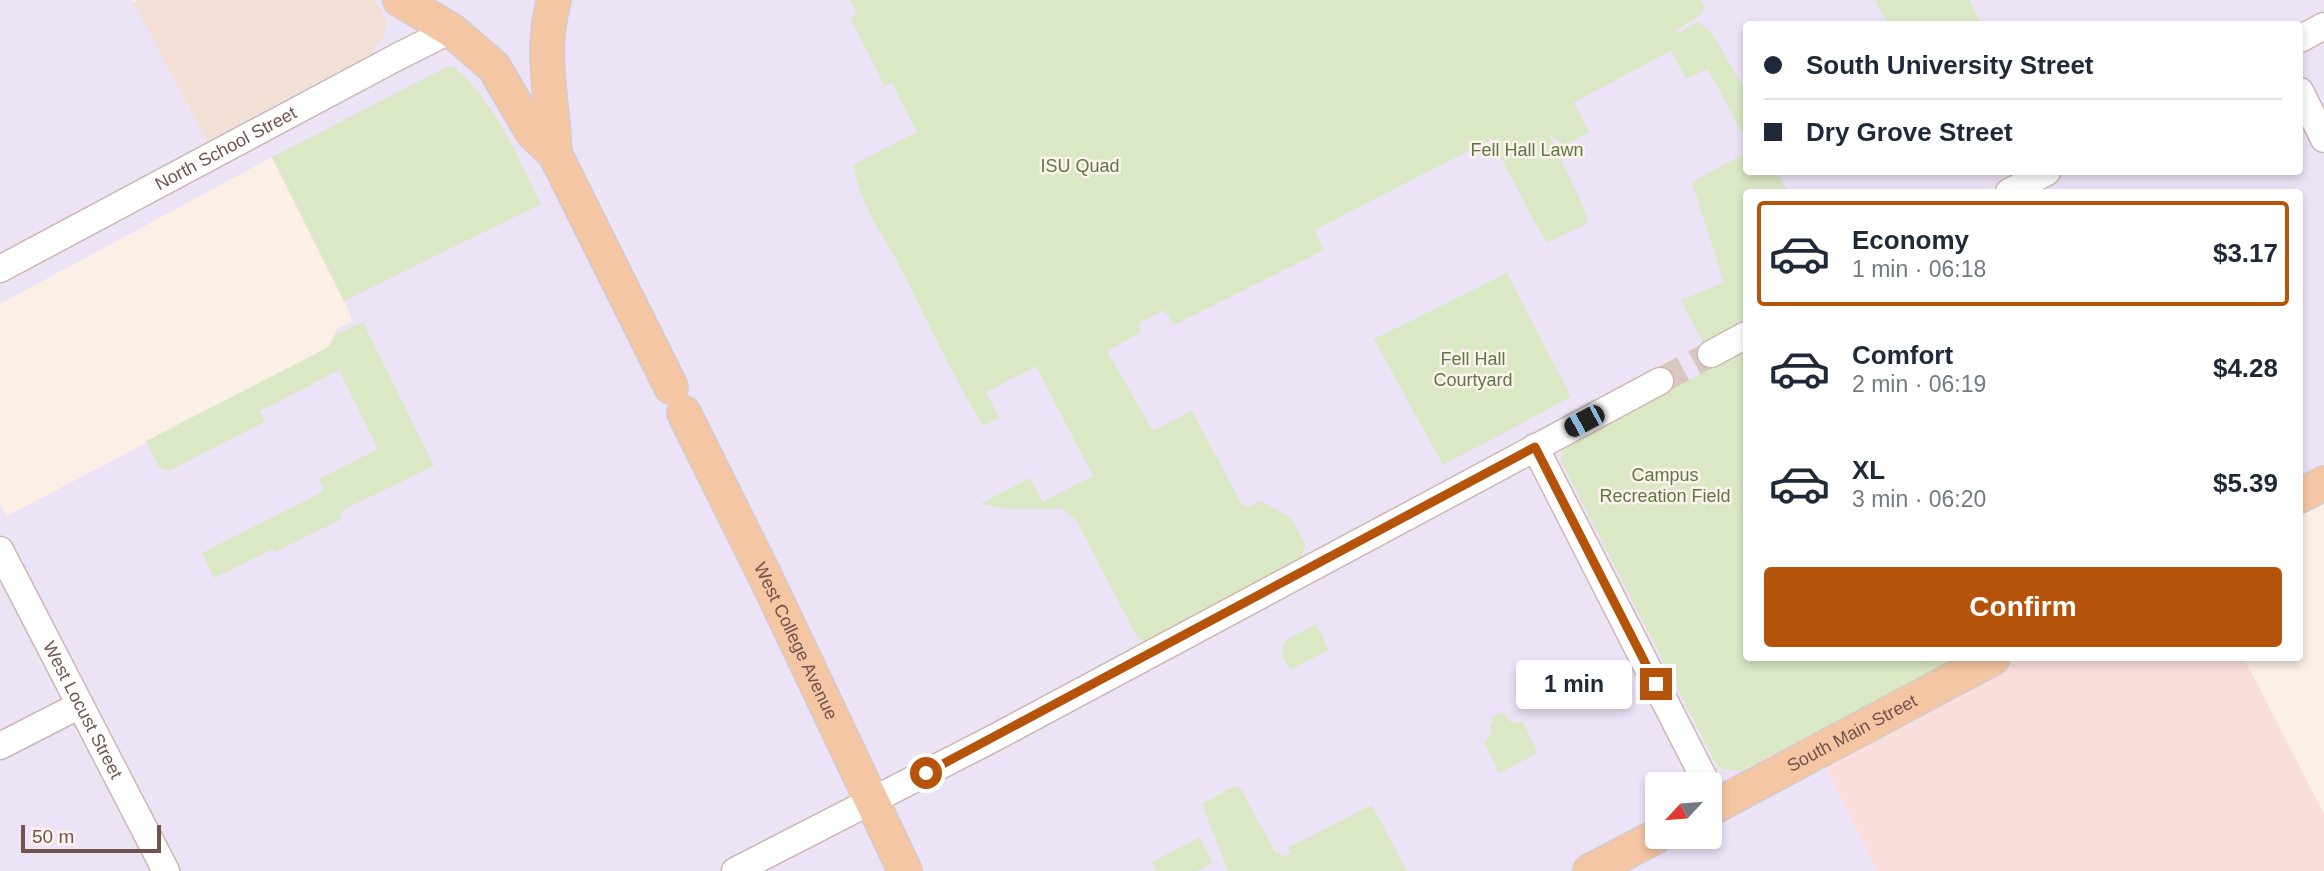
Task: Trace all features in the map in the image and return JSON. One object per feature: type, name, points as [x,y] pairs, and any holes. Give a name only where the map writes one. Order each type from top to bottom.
[{"type":"main road","points":[[400,0],[451,30],[494,66],[532,132],[555,154]]},
{"type":"main road","name":"West College Avenue","points":[[554,0],[546,49],[547,91],[554,124],[555,154],[766,578],[905,871]]},
{"type":"main road","points":[[2303,494],[2324,483]]},
{"type":"main road","name":"South Main Street","points":[[1722,792],[1987,661]]},
{"type":"main road","points":[[1590,871],[1645,842]]},
{"type":"street","points":[[2303,37],[2324,26]]},
{"type":"street","name":"North School Street","points":[[0,269],[451,30]]},
{"type":"street","points":[[2303,97],[2324,139]]},
{"type":"street","points":[[2015,189],[2041,175]]},
{"type":"street","points":[[1710,354],[1743,337]]},
{"type":"street","points":[[735,871],[994,738],[1660,381]]},
{"type":"street","points":[[1535,447],[1698,772]]},
{"type":"street","name":"West Locust Street","points":[[0,550],[166,871]]},
{"type":"street","points":[[0,746],[80,705]]},
{"type":"shaded area","points":[[0,0],[132,0],[207,141],[369,55],[384,38],[387,22],[373,0],[2324,0],[2324,466],[2303,477],[2303,189],[1743,189],[1743,661],[1956,661],[1811,738],[1877,871],[0,871],[0,504],[7,516],[329,347],[337,329],[352,322],[272,157],[0,304]]},
{"type":"shaded area","points":[[138,0],[373,0],[387,22],[384,38],[369,55],[207,141],[133,3]]},
{"type":"shaded area","points":[[2015,661],[2246,661],[2324,814],[2324,871],[1877,871],[1823,761]]},
{"type":"green space","name":"ISU Quad","points":[[850,0],[1700,0],[1705,7],[1700,15],[1672,33],[1682,31],[1699,21],[1713,35],[1743,86],[1743,134],[1708,69],[1686,79],[1671,51],[1574,102],[1589,132],[1564,146],[1548,132],[1587,215],[1586,224],[1546,243],[1491,139],[1315,230],[1324,250],[1174,325],[1164,310],[1139,323],[1140,333],[1107,351],[1153,431],[1192,411],[1242,505],[1249,507],[1261,501],[1291,518],[1305,545],[1302,557],[1148,641],[1138,639],[1076,520],[1062,509],[1008,509],[980,504],[1030,478],[1043,502],[1093,476],[1036,366],[986,392],[999,417],[983,426],[871,216],[853,165],[917,132],[892,83],[885,86],[850,18],[857,14]]},
{"type":"green space","points":[[1875,0],[1969,0],[1980,21],[1886,21]]},
{"type":"green space","points":[[453,66],[493,113],[514,148],[541,204],[344,301],[272,157]]},
{"type":"green space","name":"Campus Recreation Field","points":[[1743,155],[1743,175],[1779,175],[1786,189],[1743,189],[1743,661],[1954,661],[1741,771],[1718,768],[1561,461],[1564,446],[1715,366],[1681,300],[1724,283],[1692,182]]},
{"type":"green space","name":"Fell Hall Courtyard","points":[[1507,273],[1571,397],[1443,465],[1374,339]]},
{"type":"green space","points":[[363,322],[434,466],[345,509],[340,515],[342,519],[214,578],[202,553],[324,491],[319,479],[378,449],[339,370],[260,411],[265,422],[169,471],[159,467],[146,441],[329,347],[335,335]]},
{"type":"green space","points":[[1316,624],[1329,650],[1290,670],[1281,653],[1286,640]]},
{"type":"green space","points":[[1502,712],[1511,722],[1523,722],[1538,753],[1499,773],[1484,743],[1491,733],[1491,718]]},
{"type":"green space","points":[[1235,786],[1241,789],[1275,852],[1284,856],[1291,854],[1288,848],[1372,805],[1407,871],[1228,871],[1202,804]]},
{"type":"green space","points":[[1199,837],[1213,863],[1197,871],[1156,871],[1152,862]]},
{"type":"tunnel","points":[[1660,381],[1711,354]]},
{"type":"route","points":[[926,773],[1535,447],[1656,684]]},
{"type":"park label","name":"Fell Hall Lawn","points":[[1527,150]]}]
